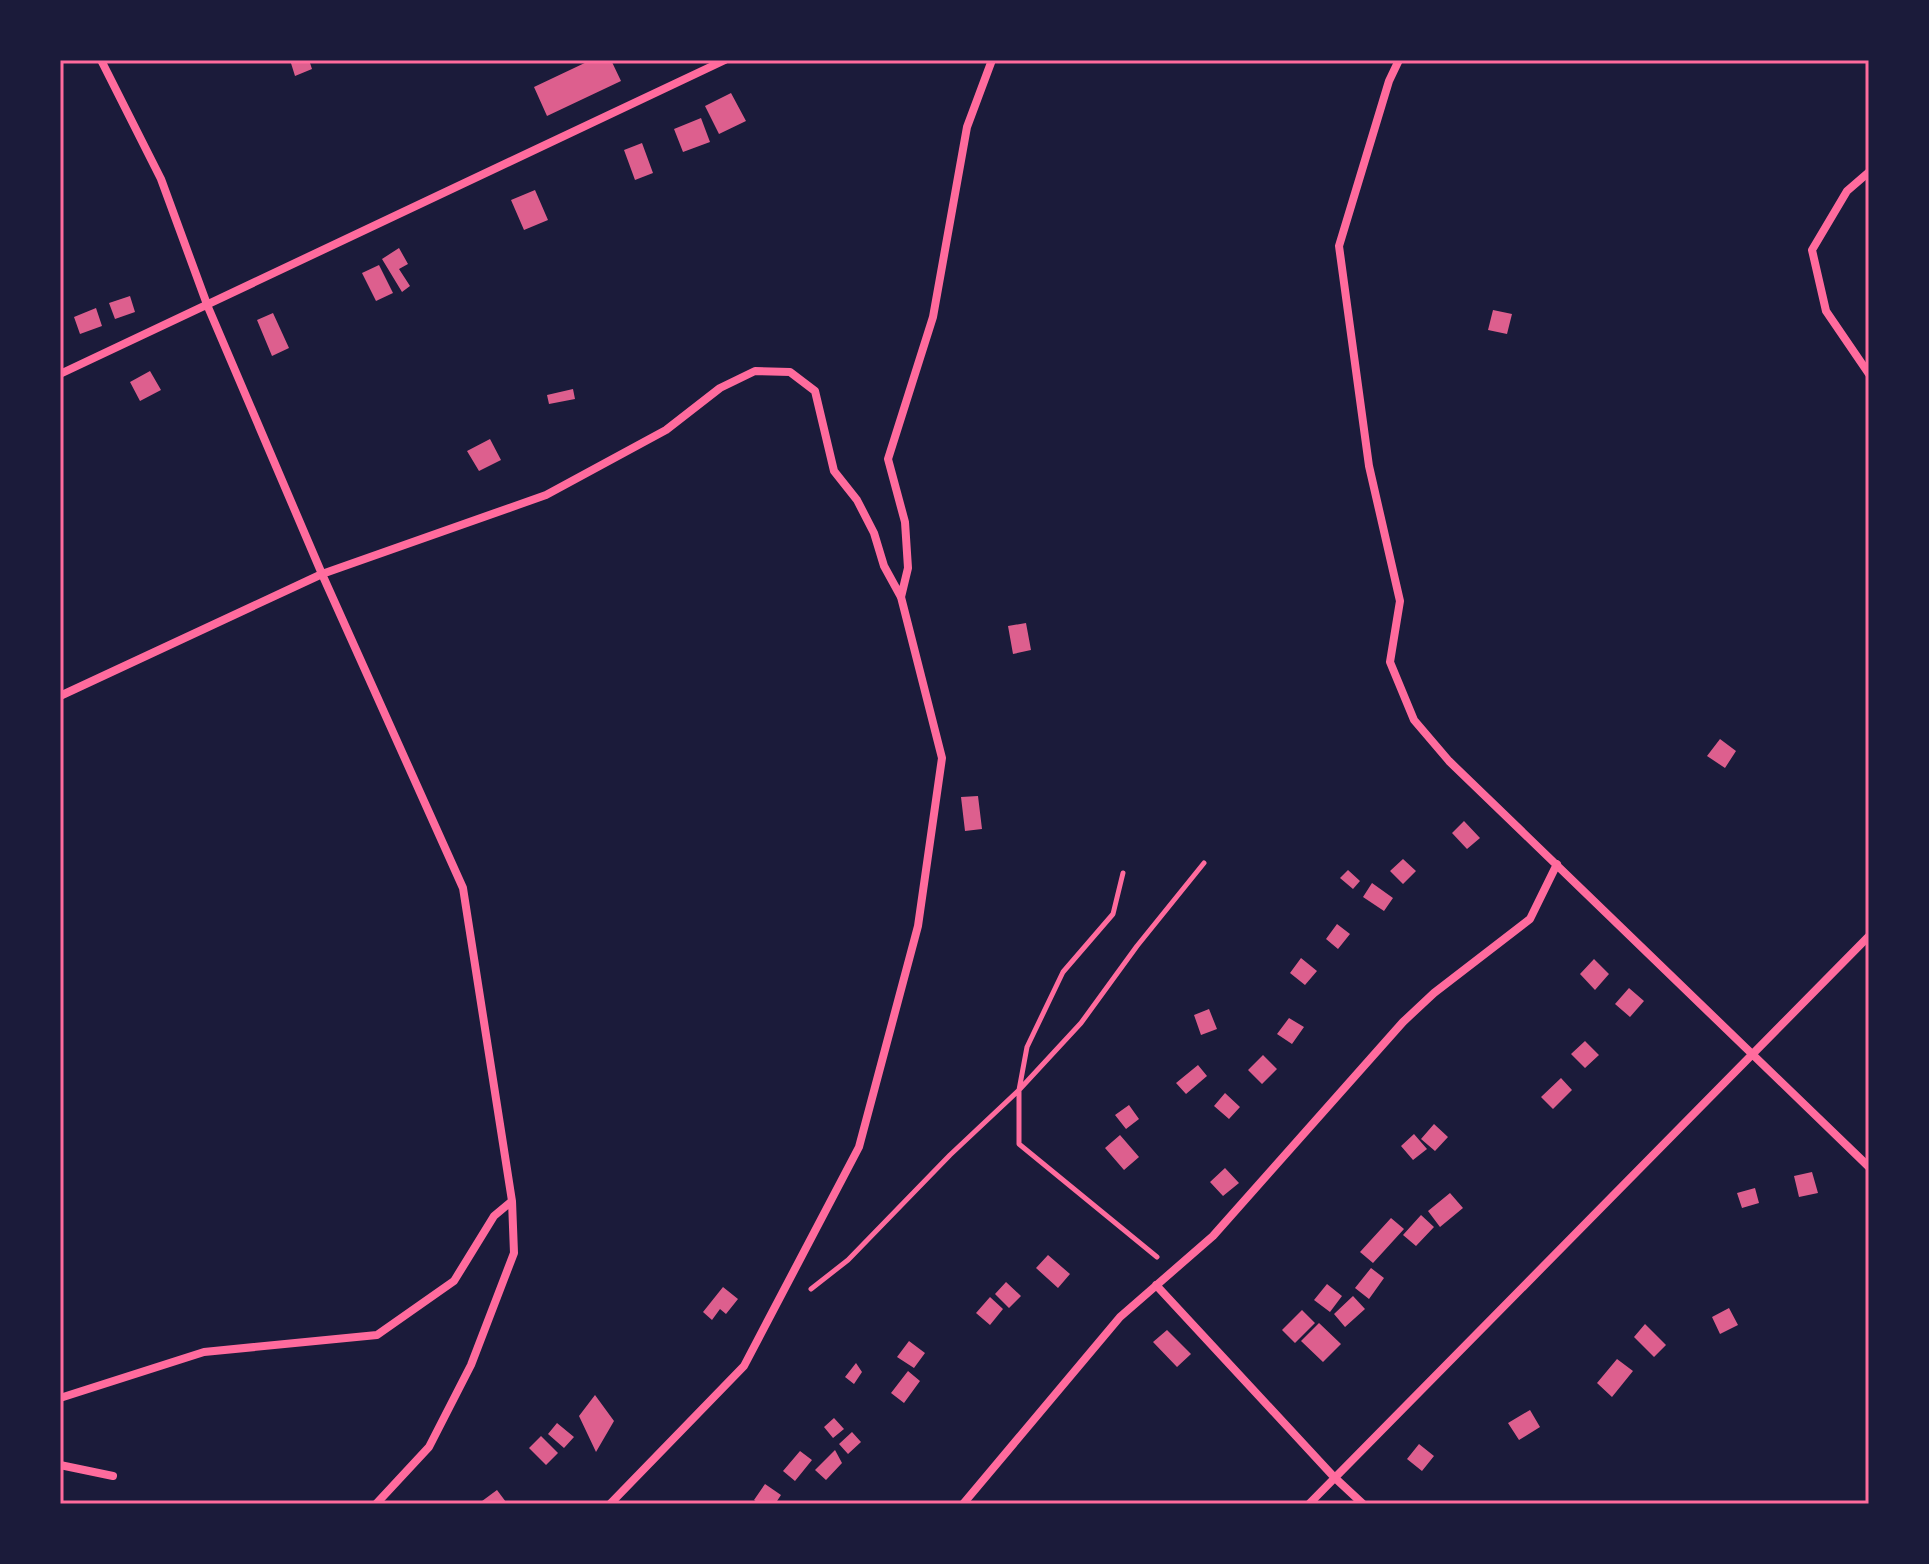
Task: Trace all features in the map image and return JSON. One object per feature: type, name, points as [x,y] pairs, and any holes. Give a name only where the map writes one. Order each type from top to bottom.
[{"type":"street","points":[[101,60],[161,179],[208,307],[322,574],[463,888],[512,1201],[514,1253],[471,1365],[429,1447],[376,1504]]},
{"type":"street","points":[[60,374],[208,307],[725,60]]},
{"type":"street","points":[[901,597],[908,568],[905,522],[888,459],[933,317],[967,127],[992,60]]},
{"type":"street","points":[[1399,60],[1389,81],[1339,246],[1369,466],[1400,601],[1390,662],[1414,720],[1449,761],[1869,1167]]},
{"type":"street","points":[[1869,172],[1847,191],[1812,250],[1826,311],[1869,374]]},
{"type":"street","points":[[60,696],[322,574],[546,495],[666,430],[720,388],[755,371],[790,372],[815,391],[834,471],[857,500],[874,533],[884,566],[901,597],[942,758],[918,926],[859,1147],[744,1366],[610,1504]]},
{"type":"street","points":[[963,1504],[1120,1317],[1213,1236],[1403,1022],[1434,993],[1530,919],[1557,864]]},
{"type":"street","points":[[1309,1504],[1869,936]]},
{"type":"street","points":[[60,1398],[204,1352],[377,1335],[454,1281],[494,1216],[512,1201]]},
{"type":"street","points":[[1156,1285],[1334,1477],[1363,1504]]},
{"type":"street","points":[[60,1465],[113,1476]]},
{"type":"path","points":[[801,1297],[848,1260],[950,1155],[1019,1090],[1081,1023],[1137,946],[1204,863]]},
{"type":"path","points":[[1123,873],[1113,914],[1063,972],[1027,1047],[1019,1090],[1019,1144],[1173,1271]]},
{"type":"building","points":[[290,60],[309,60],[312,69],[295,76]]},
{"type":"building","points":[[591,60],[611,60],[621,81],[547,116],[534,87]]},
{"type":"building","points":[[731,93],[746,121],[719,134],[705,106]]},
{"type":"building","points":[[701,118],[710,142],[683,152],[674,129]]},
{"type":"building","points":[[642,143],[653,173],[635,180],[624,150]]},
{"type":"building","points":[[535,190],[548,220],[524,230],[511,200]]},
{"type":"building","points":[[399,248],[408,264],[399,269],[410,286],[402,292],[382,259]]},
{"type":"building","points":[[379,265],[393,293],[376,301],[362,273]]},
{"type":"building","points":[[130,296],[135,312],[115,319],[109,303]]},
{"type":"building","points":[[96,308],[102,326],[80,334],[74,317]]},
{"type":"building","points":[[1493,310],[1512,314],[1507,334],[1488,330]]},
{"type":"building","points":[[273,313],[289,348],[272,356],[257,320]]},
{"type":"building","points":[[150,371],[161,390],[140,401],[130,382]]},
{"type":"building","points":[[573,389],[575,399],[549,404],[547,395]]},
{"type":"building","points":[[490,439],[501,460],[479,471],[467,451]]},
{"type":"building","points":[[1026,623],[1031,650],[1013,654],[1008,626]]},
{"type":"building","points":[[1720,739],[1736,751],[1725,768],[1707,756]]},
{"type":"building","points":[[978,796],[982,829],[965,831],[961,797]]},
{"type":"building","points":[[1464,821],[1480,838],[1467,849],[1452,833]]},
{"type":"building","points":[[1403,859],[1416,871],[1403,884],[1390,871]]},
{"type":"building","points":[[1348,870],[1360,881],[1353,889],[1340,878]]},
{"type":"building","points":[[1372,883],[1393,898],[1384,911],[1363,897]]},
{"type":"building","points":[[1337,924],[1350,934],[1338,949],[1326,939]]},
{"type":"building","points":[[1301,958],[1317,971],[1305,985],[1290,973]]},
{"type":"building","points":[[1594,959],[1609,974],[1595,990],[1580,974]]},
{"type":"building","points":[[1629,988],[1644,1001],[1630,1017],[1615,1004]]},
{"type":"building","points":[[1209,1009],[1217,1029],[1201,1035],[1194,1015]]},
{"type":"building","points":[[1289,1018],[1304,1027],[1292,1044],[1277,1034]]},
{"type":"building","points":[[1585,1041],[1599,1055],[1585,1068],[1571,1054]]},
{"type":"building","points":[[1263,1055],[1277,1069],[1262,1084],[1248,1070]]},
{"type":"building","points":[[1198,1065],[1207,1076],[1186,1094],[1176,1083]]},
{"type":"building","points":[[1561,1078],[1572,1090],[1553,1109],[1541,1097]]},
{"type":"building","points":[[1225,1093],[1240,1107],[1229,1119],[1214,1106]]},
{"type":"building","points":[[1129,1105],[1139,1119],[1126,1129],[1115,1115]]},
{"type":"building","points":[[1434,1124],[1448,1137],[1435,1151],[1421,1139]]},
{"type":"building","points":[[1414,1134],[1427,1149],[1413,1160],[1401,1146]]},
{"type":"building","points":[[1120,1135],[1139,1157],[1124,1170],[1105,1148]]},
{"type":"building","points":[[1225,1168],[1239,1183],[1223,1196],[1210,1182]]},
{"type":"building","points":[[1812,1172],[1818,1193],[1799,1197],[1794,1176]]},
{"type":"building","points":[[1755,1188],[1759,1203],[1742,1208],[1737,1193]]},
{"type":"building","points":[[1450,1193],[1463,1208],[1440,1227],[1428,1211]]},
{"type":"building","points":[[1421,1215],[1434,1227],[1416,1246],[1403,1235]]},
{"type":"building","points":[[1391,1218],[1404,1229],[1373,1263],[1360,1252]]},
{"type":"building","points":[[1048,1255],[1070,1274],[1058,1288],[1036,1268]]},
{"type":"building","points":[[1371,1268],[1384,1278],[1369,1299],[1355,1288]]},
{"type":"building","points":[[1006,1282],[1021,1296],[1009,1308],[995,1294]]},
{"type":"building","points":[[1327,1284],[1342,1296],[1330,1312],[1314,1300]]},
{"type":"building","points":[[723,1287],[738,1299],[726,1314],[720,1309],[712,1320],[703,1312]]},
{"type":"building","points":[[1353,1296],[1365,1309],[1345,1327],[1334,1314]]},
{"type":"building","points":[[990,1297],[1003,1309],[990,1325],[976,1313]]},
{"type":"building","points":[[1729,1308],[1738,1325],[1720,1334],[1712,1317]]},
{"type":"building","points":[[1302,1310],[1315,1323],[1295,1343],[1282,1330]]},
{"type":"building","points":[[1319,1323],[1341,1344],[1323,1362],[1301,1341]]},
{"type":"building","points":[[1645,1324],[1666,1345],[1654,1357],[1634,1337]]},
{"type":"building","points":[[1167,1330],[1191,1354],[1177,1367],[1153,1342]]},
{"type":"building","points":[[909,1341],[925,1353],[914,1368],[897,1357]]},
{"type":"building","points":[[1617,1359],[1633,1371],[1612,1397],[1597,1383]]},
{"type":"building","points":[[856,1363],[862,1372],[854,1384],[845,1377]]},
{"type":"building","points":[[908,1371],[920,1381],[904,1403],[891,1393]]},
{"type":"building","points":[[595,1395],[614,1421],[596,1452],[579,1416]]},
{"type":"building","points":[[1530,1410],[1540,1427],[1519,1440],[1508,1423]]},
{"type":"building","points":[[834,1418],[844,1429],[833,1438],[824,1427]]},
{"type":"building","points":[[557,1423],[574,1437],[564,1448],[548,1434]]},
{"type":"building","points":[[852,1432],[861,1442],[848,1454],[839,1444]]},
{"type":"building","points":[[541,1436],[558,1453],[546,1465],[529,1448]]},
{"type":"building","points":[[1419,1444],[1434,1456],[1422,1471],[1407,1459]]},
{"type":"building","points":[[835,1450],[842,1463],[826,1480],[815,1470]]},
{"type":"building","points":[[800,1451],[812,1460],[795,1481],[783,1471]]},
{"type":"building","points":[[765,1484],[781,1495],[775,1504],[760,1504],[754,1500]]},
{"type":"building","points":[[497,1490],[506,1502],[478,1504]]}]
